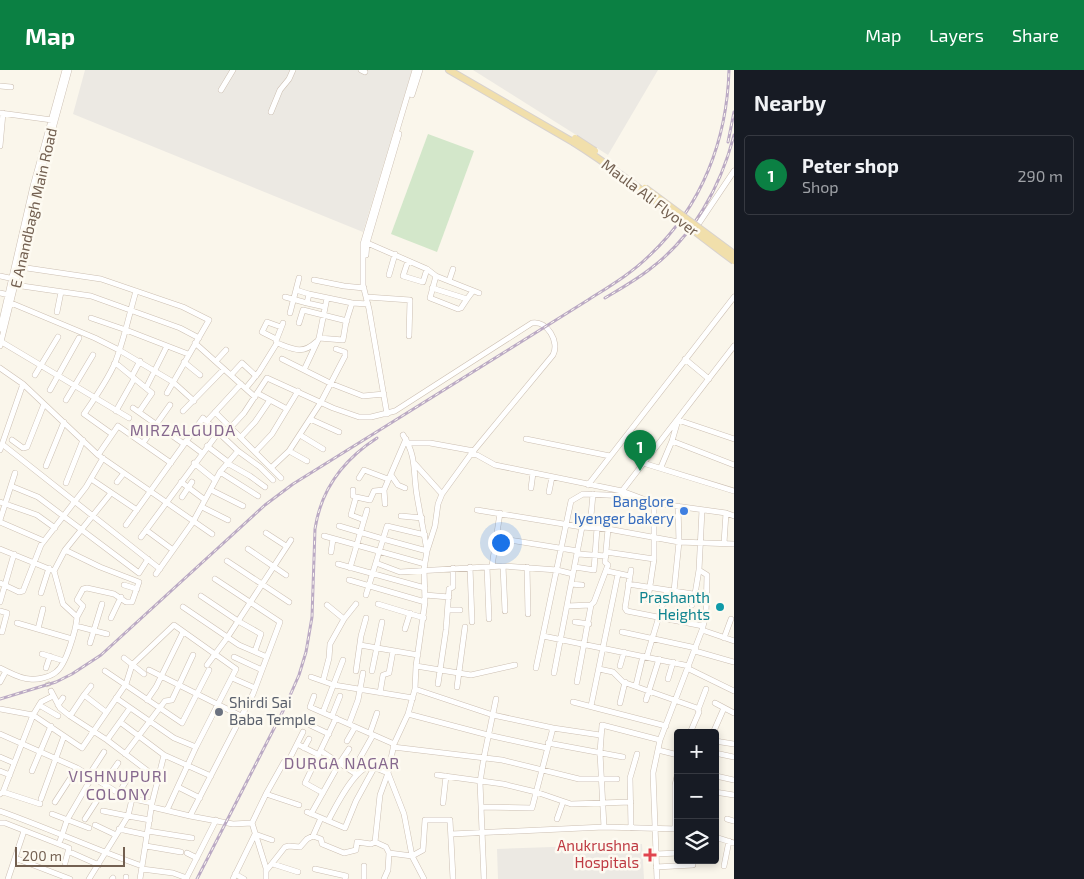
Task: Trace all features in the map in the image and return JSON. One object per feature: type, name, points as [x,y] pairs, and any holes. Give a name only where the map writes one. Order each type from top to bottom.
[{"type":"main road","points":[[449,70],[566,136]]},
{"type":"main road","points":[[457,70],[566,136]]},
{"type":"main road","name":"Maula Ali Flyover","points":[[566,136],[610,161],[734,254]]},
{"type":"main road","name":"Maula Ali Flyover","points":[[574,140],[734,262]]},
{"type":"street","name":"E Anandbagh Main Road","points":[[0,329],[2,311],[20,267],[65,70]]},
{"type":"street","name":"E Anandbagh Main Road","points":[[0,343],[11,303],[33,186],[69,70]]},
{"type":"street","points":[[221,90],[233,70]]},
{"type":"street","points":[[270,112],[280,90],[289,79],[293,70]]},
{"type":"street","points":[[387,414],[364,288],[365,242],[415,70]]},
{"type":"street","points":[[391,156],[420,70]]},
{"type":"street","points":[[0,86],[11,87]]},
{"type":"street","points":[[0,146],[1,113],[53,120]]},
{"type":"street","points":[[734,171],[693,232],[734,262]]},
{"type":"street","points":[[365,242],[395,254],[436,276],[476,292],[458,309],[430,298],[436,276]]},
{"type":"street","points":[[389,275],[395,254]]},
{"type":"street","points":[[408,261],[403,276],[423,282],[427,270]]},
{"type":"street","points":[[20,267],[101,279],[183,307],[209,320],[167,393]]},
{"type":"street","points":[[449,281],[453,269]]},
{"type":"street","points":[[0,276],[61,292],[91,296],[180,328],[199,338]]},
{"type":"street","points":[[290,313],[299,278]]},
{"type":"street","points":[[314,280],[364,288]]},
{"type":"street","points":[[432,288],[467,299]]},
{"type":"street","points":[[296,290],[352,303],[367,300],[410,300],[409,336]]},
{"type":"street","points":[[112,434],[84,414],[96,398],[114,364],[126,330],[136,291]]},
{"type":"street","points":[[57,312],[61,292]]},
{"type":"street","points":[[0,293],[9,295]]},
{"type":"street","points":[[307,303],[309,294]]},
{"type":"street","points":[[285,297],[325,307]]},
{"type":"street","points":[[304,370],[318,340],[327,298]]},
{"type":"street","points":[[588,485],[734,298]]},
{"type":"street","points":[[11,303],[95,338],[140,361],[173,382],[194,401]]},
{"type":"street","points":[[246,388],[256,376],[276,341],[282,325],[267,322],[262,332],[276,341],[302,350],[308,349],[318,340],[343,340],[352,303]]},
{"type":"street","points":[[299,323],[303,310],[347,321]]},
{"type":"street","points":[[91,318],[188,354]]},
{"type":"street","points":[[231,427],[267,378],[359,417],[371,417],[395,411],[532,323],[540,324],[555,340],[556,350],[472,452],[442,494],[438,504],[435,526],[427,551],[425,567],[424,618],[416,666],[415,689],[408,714],[394,746],[380,795],[376,842]]},
{"type":"street","points":[[35,375],[58,337]]},
{"type":"street","points":[[50,390],[79,338]]},
{"type":"street","points":[[0,343],[42,365],[129,418]]},
{"type":"street","points":[[195,343],[246,388],[256,395],[287,409]]},
{"type":"street","points":[[146,388],[167,346]]},
{"type":"street","points":[[622,491],[734,346]]},
{"type":"street","points":[[216,361],[226,350]]},
{"type":"street","points":[[272,467],[289,451],[332,384],[345,356],[345,352],[336,350]]},
{"type":"street","points":[[66,400],[93,355]]},
{"type":"street","points":[[686,359],[709,379]]},
{"type":"street","points":[[282,360],[332,384],[363,396],[384,394]]},
{"type":"street","points":[[116,411],[140,361]]},
{"type":"street","points":[[184,362],[200,375]]},
{"type":"street","points":[[231,375],[242,363],[256,376]]},
{"type":"street","points":[[114,364],[118,365],[152,392],[139,412]]},
{"type":"street","points":[[0,368],[23,384],[98,454],[212,534]]},
{"type":"street","points":[[184,411],[224,369]]},
{"type":"street","points":[[0,450],[23,384]]},
{"type":"street","points":[[207,422],[241,384]]},
{"type":"street","points":[[256,451],[272,434],[298,391]]},
{"type":"street","points":[[241,437],[256,422],[270,400]]},
{"type":"street","points":[[12,440],[22,448],[27,447],[44,404]]},
{"type":"street","points":[[142,443],[170,405]]},
{"type":"street","points":[[133,408],[202,453]]},
{"type":"street","points":[[215,412],[282,478]]},
{"type":"street","points":[[126,526],[185,442],[202,420],[205,419],[238,452],[260,467],[273,480]]},
{"type":"street","points":[[310,419],[339,432]]},
{"type":"street","points":[[678,420],[734,439]]},
{"type":"street","points":[[661,468],[678,420]]},
{"type":"street","points":[[46,466],[64,422]]},
{"type":"street","points":[[98,454],[118,426],[170,464]]},
{"type":"street","points":[[141,536],[218,433]]},
{"type":"street","points":[[300,435],[323,449]]},
{"type":"street","points":[[406,439],[472,452],[496,465],[622,491],[654,503],[734,516]]},
{"type":"street","points":[[406,439],[415,464],[416,492],[427,551]]},
{"type":"street","points":[[385,504],[384,490],[406,439]]},
{"type":"street","points":[[526,439],[610,456]]},
{"type":"street","points":[[66,483],[83,440]]},
{"type":"street","points":[[672,441],[734,465]]},
{"type":"street","points":[[2,444],[160,568]]},
{"type":"street","points":[[207,446],[227,463],[265,487]]},
{"type":"street","points":[[289,451],[307,462]]},
{"type":"street","points":[[156,574],[193,522],[220,472],[238,452]]},
{"type":"street","points":[[2,584],[22,593],[33,563],[44,541],[91,479],[104,458]]},
{"type":"street","points":[[643,462],[734,491]]},
{"type":"street","points":[[194,463],[215,480]]},
{"type":"street","points":[[415,464],[442,494]]},
{"type":"street","points":[[359,478],[364,470],[369,467],[390,477],[398,485],[405,488]]},
{"type":"street","points":[[220,472],[258,496]]},
{"type":"street","points":[[15,473],[12,486],[3,502],[0,521],[44,541]]},
{"type":"street","points":[[117,482],[124,473]]},
{"type":"street","points":[[531,488],[533,473]]},
{"type":"street","points":[[549,492],[552,477]]},
{"type":"street","points":[[91,479],[137,510]]},
{"type":"street","points":[[180,482],[205,500]]},
{"type":"street","points":[[182,497],[192,482]]},
{"type":"street","points":[[12,486],[38,497],[138,573],[148,559]]},
{"type":"street","points":[[196,493],[200,486]]},
{"type":"street","points":[[211,490],[243,506]]},
{"type":"street","points":[[353,490],[353,496],[370,500],[374,491],[384,490]]},
{"type":"street","points":[[41,593],[51,569],[111,493]]},
{"type":"street","points":[[536,668],[571,501],[580,495],[592,494],[633,496]]},
{"type":"street","points":[[590,527],[592,494]]},
{"type":"street","points":[[356,497],[351,515],[364,520]]},
{"type":"street","points":[[3,502],[37,515],[55,528]]},
{"type":"street","points":[[648,599],[654,559],[654,503]]},
{"type":"street","points":[[636,685],[670,591],[679,542],[678,506]]},
{"type":"street","points":[[202,507],[228,520]]},
{"type":"street","points":[[350,568],[367,510]]},
{"type":"street","points":[[477,510],[582,527],[608,529],[679,542],[734,544]]},
{"type":"street","points":[[692,605],[699,570],[702,510]]},
{"type":"street","points":[[489,619],[490,566],[497,538],[500,513]]},
{"type":"street","points":[[724,543],[726,514]]},
{"type":"street","points":[[401,516],[422,518]]},
{"type":"street","points":[[339,526],[427,551]]},
{"type":"street","points":[[366,595],[388,526],[425,535]]},
{"type":"street","points":[[554,673],[582,527]]},
{"type":"street","points":[[575,567],[594,570],[597,528]]},
{"type":"street","points":[[577,682],[591,607],[607,571],[608,565],[605,562],[608,529]]},
{"type":"street","points":[[146,530],[173,550]]},
{"type":"street","points":[[266,533],[286,546]]},
{"type":"street","points":[[324,536],[425,567]]},
{"type":"street","points":[[497,538],[561,548],[595,556],[606,554],[654,559]]},
{"type":"street","points":[[331,552],[333,539]]},
{"type":"street","points":[[105,671],[182,723],[214,654],[251,602],[290,540]]},
{"type":"street","points":[[248,548],[286,575]]},
{"type":"street","points":[[0,549],[51,569]]},
{"type":"street","points":[[0,682],[3,669],[29,679],[45,680],[58,671],[76,626],[82,606],[77,600],[83,589],[87,588],[114,594],[126,602],[132,602],[139,582],[65,550]]},
{"type":"street","points":[[0,602],[2,584],[14,554]]},
{"type":"street","points":[[227,561],[289,602]]},
{"type":"street","points":[[376,563],[400,572],[425,567],[503,566],[557,570],[574,574]]},
{"type":"street","points":[[338,564],[425,588]]},
{"type":"street","points":[[503,566],[505,611]]},
{"type":"street","points":[[470,567],[472,622]]},
{"type":"street","points":[[527,567],[528,614]]},
{"type":"street","points":[[438,684],[449,589],[453,587],[453,568]]},
{"type":"street","points":[[51,569],[63,604],[78,618]]},
{"type":"street","points":[[657,879],[653,773],[660,740],[677,700],[703,628],[707,575],[699,570]]},
{"type":"street","points":[[607,571],[618,574],[630,573],[626,610],[703,628],[734,641]]},
{"type":"street","points":[[591,706],[618,574]]},
{"type":"street","points":[[190,816],[255,688],[280,622],[215,579]]},
{"type":"street","points":[[348,580],[425,602]]},
{"type":"street","points":[[571,584],[582,585]]},
{"type":"street","points":[[628,584],[706,596]]},
{"type":"street","points":[[124,585],[137,589]]},
{"type":"street","points":[[425,595],[449,597]]},
{"type":"street","points":[[201,596],[261,634],[255,651]]},
{"type":"street","points":[[111,618],[120,597]]},
{"type":"street","points":[[90,643],[102,604]]},
{"type":"street","points":[[323,681],[329,658],[329,646],[344,619],[356,604]]},
{"type":"street","points":[[378,604],[424,618]]},
{"type":"street","points":[[327,605],[344,619]]},
{"type":"street","points":[[183,607],[226,638],[267,657]]},
{"type":"street","points":[[566,608],[591,607]]},
{"type":"street","points":[[38,629],[43,609]]},
{"type":"street","points":[[448,610],[460,610]]},
{"type":"street","points":[[0,611],[7,613],[2,632]]},
{"type":"street","points":[[406,629],[410,613]]},
{"type":"street","points":[[688,615],[705,619]]},
{"type":"street","points":[[356,671],[366,618]]},
{"type":"street","points":[[724,638],[732,621]]},
{"type":"street","points":[[372,670],[382,622]]},
{"type":"street","points":[[575,622],[589,624]]},
{"type":"street","points":[[17,623],[72,639]]},
{"type":"street","points":[[76,626],[107,634]]},
{"type":"street","points":[[0,709],[33,715],[82,748],[126,684],[132,665],[174,626],[236,669],[167,810]]},
{"type":"street","points":[[457,687],[465,627]]},
{"type":"street","points":[[147,700],[156,687],[183,632]]},
{"type":"street","points":[[622,632],[696,649],[734,662]]},
{"type":"street","points":[[543,636],[673,662],[689,667],[734,691]]},
{"type":"street","points":[[360,645],[418,655]]},
{"type":"street","points":[[380,693],[383,675],[389,673],[393,651]]},
{"type":"street","points":[[620,666],[624,652]]},
{"type":"street","points":[[42,654],[64,660]]},
{"type":"street","points":[[125,754],[165,701],[172,700],[194,655]]},
{"type":"street","points":[[46,668],[50,656]]},
{"type":"street","points":[[234,657],[262,670]]},
{"type":"street","points":[[124,658],[132,665],[242,716]]},
{"type":"street","points":[[646,700],[659,659]]},
{"type":"street","points":[[322,712],[343,660]]},
{"type":"street","points":[[668,679],[673,662]]},
{"type":"street","points":[[416,666],[471,675],[515,665]]},
{"type":"street","points":[[599,669],[613,672],[625,682],[677,700],[698,710]]},
{"type":"street","points":[[347,741],[363,672]]},
{"type":"street","points":[[311,677],[334,685],[412,698]]},
{"type":"street","points":[[232,678],[255,688]]},
{"type":"street","points":[[620,703],[625,682]]},
{"type":"street","points":[[70,716],[91,686]]},
{"type":"street","points":[[415,689],[493,715],[552,728],[600,735]]},
{"type":"street","points":[[691,729],[706,689]]},
{"type":"street","points":[[64,736],[41,802],[2,793],[33,715],[44,699],[52,694],[58,705],[70,716],[107,740],[157,778]]},
{"type":"street","points":[[84,695],[106,712]]},
{"type":"street","points":[[314,696],[310,707],[394,746],[502,760],[580,779],[617,779]]},
{"type":"street","points":[[323,793],[305,783],[329,734],[340,696]]},
{"type":"street","points":[[58,705],[63,698]]},
{"type":"street","points":[[116,698],[174,738],[196,748]]},
{"type":"street","points":[[484,879],[480,782],[496,699]]},
{"type":"street","points":[[573,702],[666,726]]},
{"type":"street","points":[[715,703],[734,713]]},
{"type":"street","points":[[39,705],[58,716]]},
{"type":"street","points":[[107,740],[130,708]]},
{"type":"street","points":[[716,729],[724,708]]},
{"type":"street","points":[[360,758],[371,734],[377,714]]},
{"type":"street","points":[[408,714],[488,736],[623,757]]},
{"type":"street","points":[[120,722],[164,755],[211,776]]},
{"type":"street","points":[[310,724],[329,734]]},
{"type":"street","points":[[604,827],[600,754],[602,725],[660,740]]},
{"type":"street","points":[[32,771],[51,726]]},
{"type":"street","points":[[481,807],[532,808],[552,728]]},
{"type":"street","points":[[266,879],[266,871],[252,823],[266,794],[284,762],[290,758],[303,732]]},
{"type":"street","points":[[0,734],[57,758],[132,799],[190,816],[233,824],[252,823]]},
{"type":"street","points":[[304,748],[308,739]]},
{"type":"street","points":[[719,742],[734,744]]},
{"type":"street","points":[[297,744],[320,753],[356,774]]},
{"type":"street","points":[[349,749],[309,813],[345,828],[356,801],[374,768]]},
{"type":"street","points":[[658,750],[674,754]]},
{"type":"street","points":[[60,841],[67,820],[104,752]]},
{"type":"street","points":[[631,828],[630,778],[637,754]]},
{"type":"street","points":[[719,754],[734,757]]},
{"type":"street","points":[[140,879],[157,778],[164,755]]},
{"type":"street","points":[[0,757],[14,763]]},
{"type":"street","points":[[85,819],[118,764]]},
{"type":"street","points":[[328,821],[356,774],[367,767],[388,772]]},
{"type":"street","points":[[56,802],[77,768]]},
{"type":"street","points":[[0,770],[10,775]]},
{"type":"street","points":[[388,772],[404,814],[412,856],[424,879]]},
{"type":"street","points":[[437,775],[503,784],[536,792],[571,804],[631,802]]},
{"type":"street","points":[[119,793],[129,776]]},
{"type":"street","points":[[443,803],[446,776]]},
{"type":"street","points":[[719,777],[734,780]]},
{"type":"street","points":[[0,779],[7,782]]},
{"type":"street","points":[[178,787],[200,798]]},
{"type":"street","points":[[719,793],[734,795]]},
{"type":"street","points":[[266,794],[299,805]]},
{"type":"street","points":[[89,879],[128,816],[132,799]]},
{"type":"street","points":[[557,819],[563,802]]},
{"type":"street","points":[[0,811],[142,867],[173,872],[186,878],[216,820]]},
{"type":"street","points":[[103,811],[150,820]]},
{"type":"street","points":[[52,814],[88,828]]},
{"type":"street","points":[[266,871],[285,847],[300,847],[307,839],[313,836],[321,818]]},
{"type":"street","points":[[727,819],[734,821]]},
{"type":"street","points":[[389,853],[412,856],[423,850],[425,820],[450,820],[453,879]]},
{"type":"street","points":[[0,823],[5,823],[69,848],[65,863]]},
{"type":"street","points":[[95,825],[116,835]]},
{"type":"street","points":[[451,834],[604,827],[674,829]]},
{"type":"street","points":[[120,830],[192,838]]},
{"type":"street","points":[[8,879],[24,831]]},
{"type":"street","points":[[255,834],[272,840]]},
{"type":"street","points":[[244,879],[234,876],[255,834]]},
{"type":"street","points":[[313,836],[321,839],[322,844],[344,853],[356,850],[357,842],[371,844],[376,842],[386,847],[389,853],[388,870],[384,879]]},
{"type":"street","points":[[719,838],[731,842],[724,866]]},
{"type":"street","points":[[146,846],[184,853],[197,858]]},
{"type":"street","points":[[72,853],[99,865]]},
{"type":"street","points":[[656,854],[674,853]]},
{"type":"street","points":[[15,858],[70,879]]},
{"type":"street","points":[[273,864],[298,872]]},
{"type":"street","points":[[656,867],[693,865]]},
{"type":"street","points":[[364,866],[364,879]]},
{"type":"street","points":[[315,869],[346,876],[345,879]]},
{"type":"street","points":[[327,879],[329,872]]},
{"type":"shaded area","points":[[85,70],[412,70],[363,232],[73,114]]},
{"type":"shaded area","points":[[473,70],[658,70],[608,155]]},
{"type":"shaded area","points":[[642,844],[644,879],[498,879],[497,849]]},
{"type":"green space","points":[[428,134],[474,151],[437,252],[391,234]]},
{"type":"tunnel","points":[[47,682],[51,691]]},
{"type":"railway","points":[[0,699],[56,682],[101,655],[265,505],[293,484],[604,290],[643,262],[668,236],[684,215],[708,170],[723,122],[729,70]]},
{"type":"railway","points":[[728,142],[734,112]]},
{"type":"railway","points":[[605,298],[650,269],[679,242],[692,226],[713,191],[734,135]]},
{"type":"railway","points":[[197,879],[285,707],[299,675],[306,652],[312,617],[315,529],[322,501],[328,488],[344,466],[377,438]]},
{"type":"place","name":"Peter shop","points":[[640,471]]},
{"type":"place","name":"Banglore Iyenger bakery","points":[[684,511]]},
{"type":"place","name":"Prashanth Heights","points":[[720,607]]},
{"type":"place","name":"Shirdi Sai Baba Temple","points":[[219,712]]},
{"type":"place","name":"Anukrushna Hospitals","points":[[650,855]]},
{"type":"district","name":"MIRZALGUDA","points":[[183,430]]},
{"type":"district","name":"DURGA NAGAR","points":[[342,763]]},
{"type":"district","name":"VISHNUPURI COLONY","points":[[118,785]]}]
